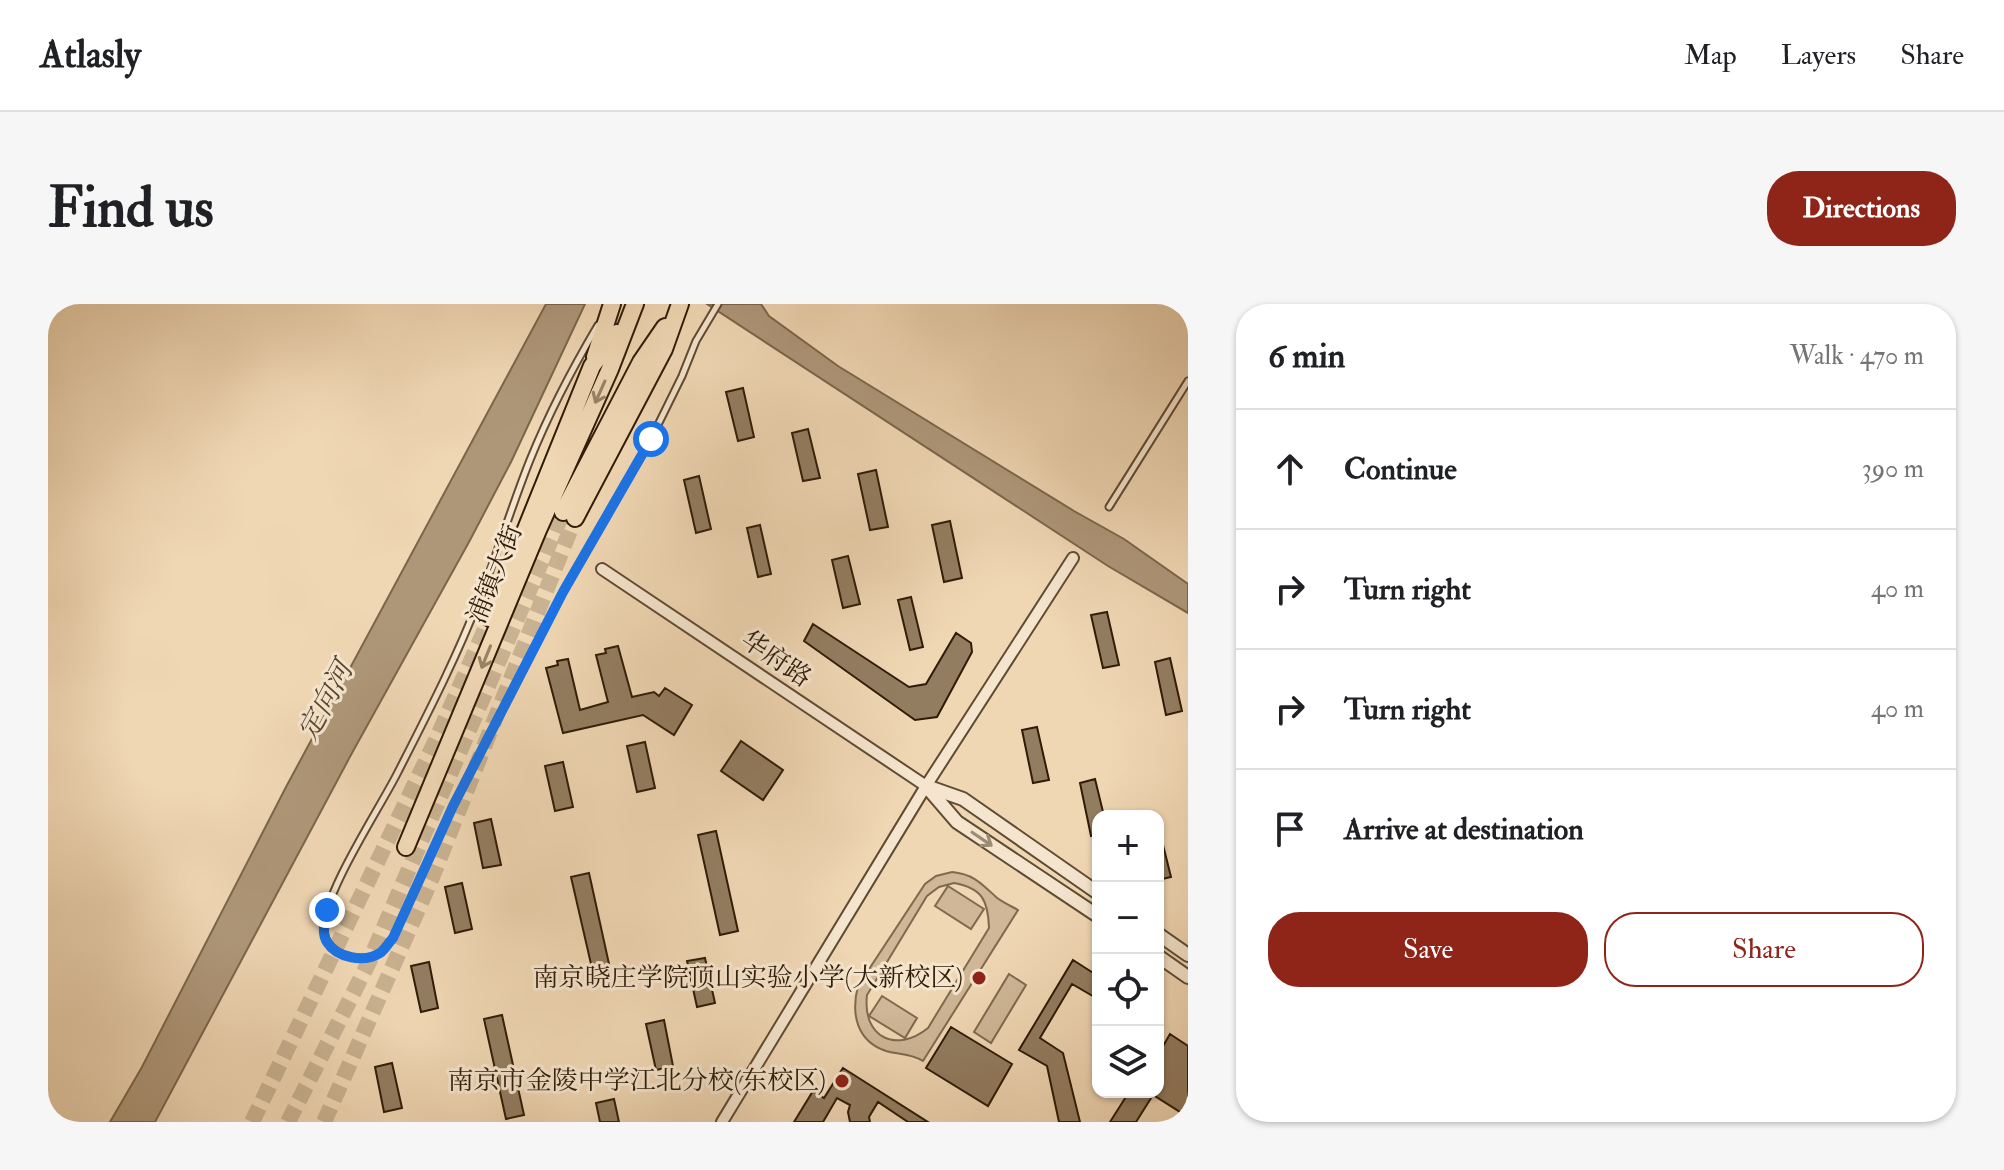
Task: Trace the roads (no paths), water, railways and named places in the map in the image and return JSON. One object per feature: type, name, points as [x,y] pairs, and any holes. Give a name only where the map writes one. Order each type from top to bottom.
[{"type":"highway","points":[[592,366],[611,304]]},
{"type":"highway","points":[[569,515],[664,349],[678,307]]},
{"type":"highway","name":"浦镇大街","points":[[490,618],[592,366],[631,312]]},
{"type":"highway","name":"浦镇大街","points":[[406,847],[538,530],[610,369],[631,312]]},
{"type":"street","points":[[722,1122],[926,786],[1073,558]]},
{"type":"street","name":"华府路","points":[[602,569],[926,786],[963,799],[1092,889]]},
{"type":"street","name":"华府路","points":[[926,786],[957,822],[1092,912]]},
{"type":"street","points":[[1164,938],[1188,955]]},
{"type":"street","points":[[1164,960],[1188,977]]},
{"type":"lane","points":[[611,304],[569,373],[529,461],[486,583],[456,655],[390,788],[336,886],[324,929],[326,941],[341,954],[365,958],[380,953],[393,938],[453,806],[563,592],[651,439],[696,341],[718,304]]},
{"type":"lane","points":[[1109,507],[1188,381]]},
{"type":"tunnel","points":[[288,1122],[369,962],[563,512]]},
{"type":"tunnel","points":[[324,1122],[431,880],[575,518]]},
{"type":"tunnel","points":[[252,1122],[437,738],[490,618]]},
{"type":"place","name":"南京晓庄学院顶山实验小学(大新校区)","points":[[979,978]]},
{"type":"place","name":"南京市金陵中学江北分校(东校区)","points":[[842,1081]]},
{"type":"water label","name":"定向河","points":[[326,701]]}]
